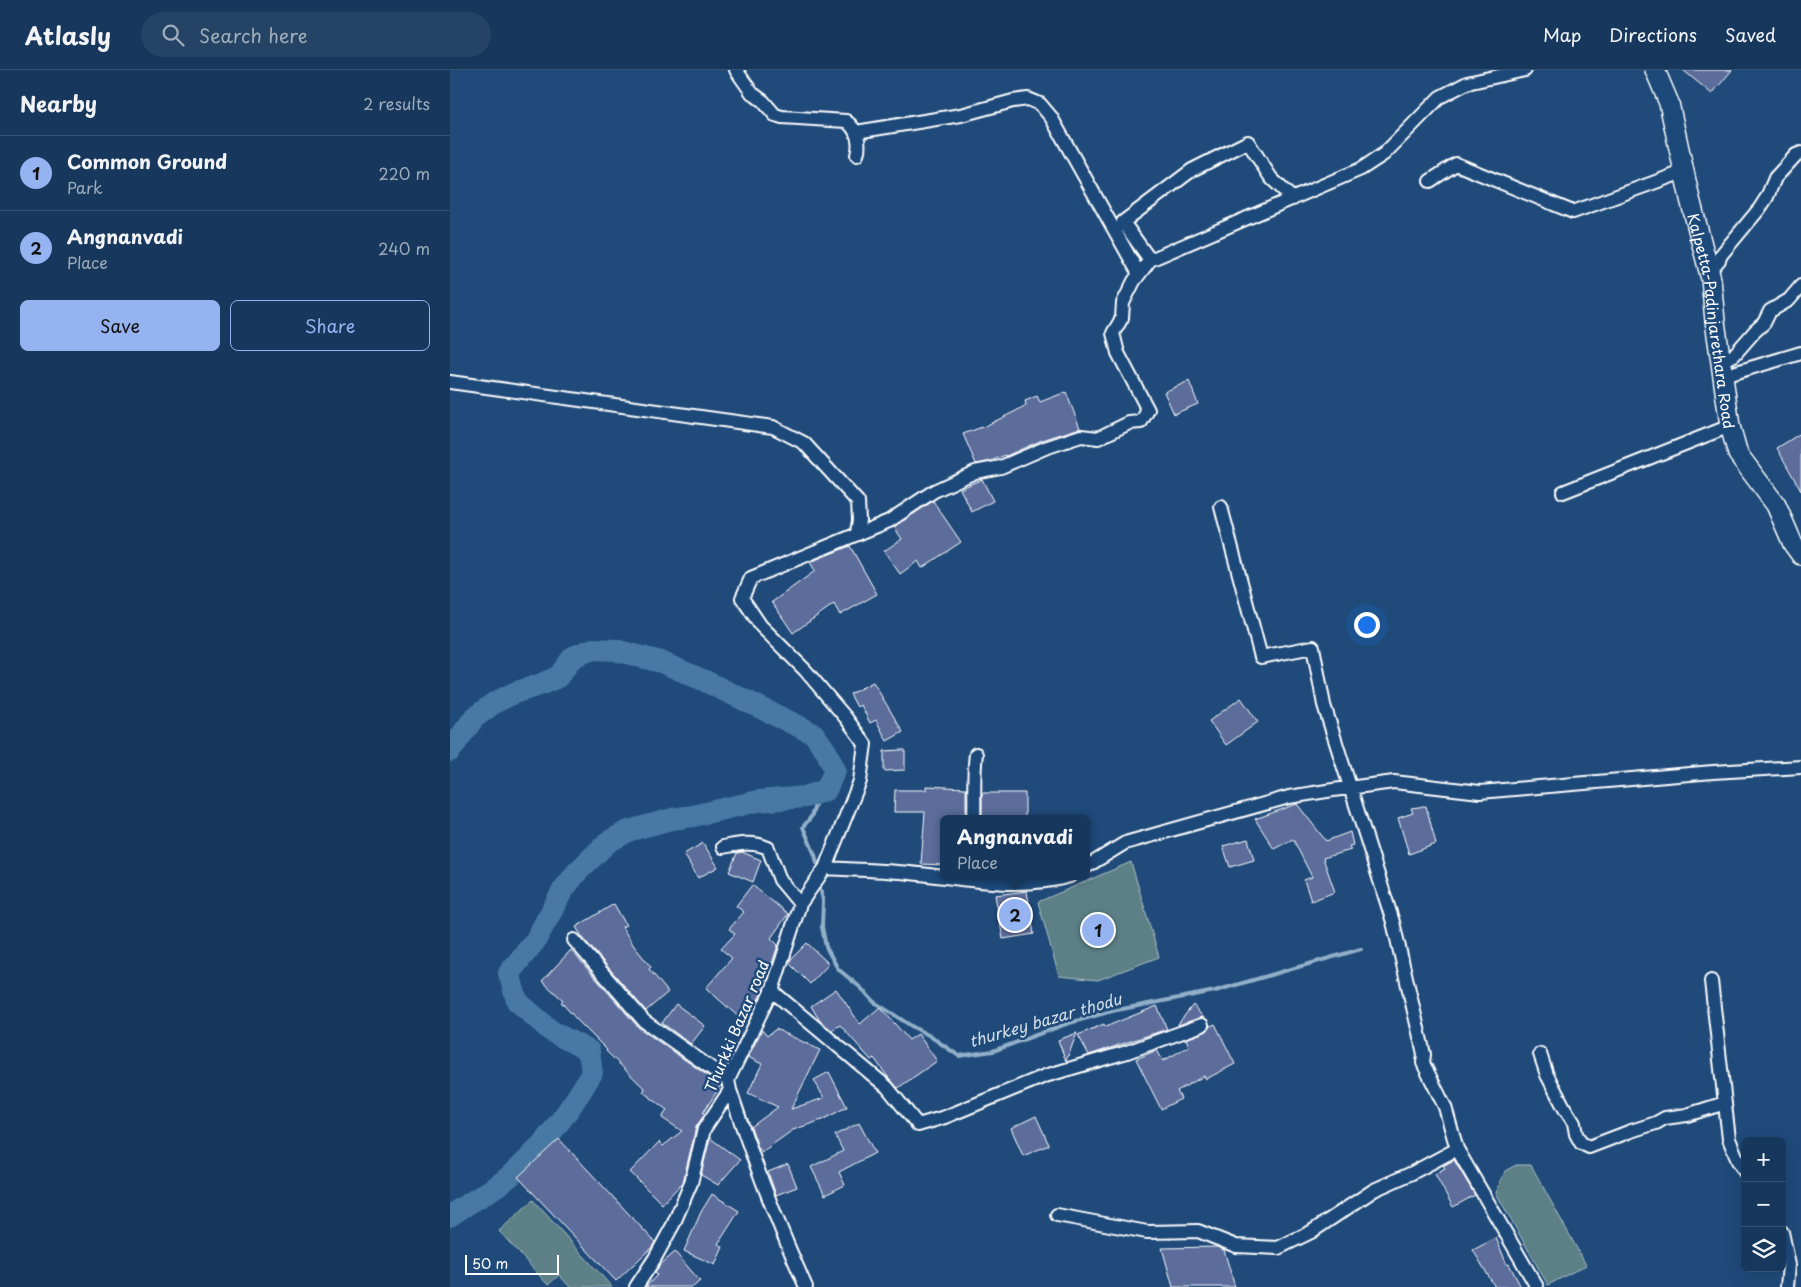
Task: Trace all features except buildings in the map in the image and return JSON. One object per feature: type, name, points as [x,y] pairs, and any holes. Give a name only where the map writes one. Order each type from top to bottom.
[{"type":"main road","name":"Kalpetta-Padinjarethara Road","points":[[1655,70],[1669,103],[1683,172],[1709,272],[1730,426],[1738,454],[1776,505],[1793,544],[1801,555]]},
{"type":"street","points":[[736,70],[752,93],[763,100],[774,115],[846,121],[856,132],[859,149],[857,156]]},
{"type":"street","points":[[450,382],[773,427],[804,443],[858,502],[859,520],[857,533],[888,521],[934,491],[975,472],[1001,467],[1045,448],[1081,436],[1098,438],[1129,423],[1141,422],[1148,410],[1118,353],[1113,333],[1122,318],[1124,303],[1139,274],[1150,260],[1362,169],[1384,154],[1440,97],[1467,83],[1525,70]]},
{"type":"street","points":[[856,132],[961,115],[1013,100],[1028,98],[1040,104],[1051,117],[1139,274]]},
{"type":"street","points":[[1150,260],[1123,222],[1192,170],[1248,142],[1271,178],[1293,199]]},
{"type":"street","points":[[1709,272],[1719,260],[1720,255],[1760,208],[1775,178],[1796,154],[1801,153]]},
{"type":"street","points":[[1430,181],[1456,164],[1573,212],[1683,172]]},
{"type":"street","points":[[1722,369],[1764,323],[1770,311],[1788,300],[1801,286]]},
{"type":"street","points":[[1722,369],[1801,353]]},
{"type":"street","points":[[1563,492],[1730,426]]},
{"type":"street","points":[[1221,507],[1261,657],[1313,647],[1324,705],[1393,922],[1424,1054],[1423,1063],[1445,1107],[1457,1149],[1537,1287]]},
{"type":"street","name":"Thurkki Bazar road","points":[[636,1287],[673,1225],[691,1184],[704,1129],[729,1085],[772,990],[800,904],[825,868],[860,781],[865,744],[846,718],[805,670],[761,626],[742,598],[751,578],[857,533]]},
{"type":"street","points":[[974,815],[975,788],[973,774],[976,754]]},
{"type":"street","points":[[1090,865],[1125,843],[1289,797],[1394,782],[1480,792],[1713,772],[1801,767]]},
{"type":"street","points":[[723,847],[746,843],[763,845],[768,848],[780,880],[800,904]]},
{"type":"street","points":[[825,868],[940,876]]},
{"type":"street","points":[[992,880],[1039,883],[1052,880]]},
{"type":"street","points":[[574,940],[644,1021],[729,1085],[754,1164],[806,1287]]},
{"type":"street","points":[[1711,981],[1729,1139],[1741,1166]]},
{"type":"street","points":[[772,990],[887,1087],[918,1125],[945,1117],[1045,1076],[1127,1052],[1202,1025]]},
{"type":"street","points":[[1540,1054],[1547,1075],[1574,1123],[1576,1134],[1581,1143],[1589,1148],[1665,1118],[1687,1115],[1725,1103]]},
{"type":"street","points":[[1057,1214],[1147,1232],[1198,1231],[1236,1246],[1278,1248],[1311,1232],[1374,1190],[1412,1173],[1457,1149]]},
{"type":"street","points":[[1786,1251],[1789,1266],[1787,1287]]},
{"type":"green space","points":[[1131,862],[1159,957],[1098,980],[1059,976],[1038,902]]},
{"type":"green space","points":[[1516,1165],[1531,1165],[1586,1265],[1548,1285],[1496,1193],[1505,1171]]},
{"type":"green space","points":[[533,1200],[612,1287],[570,1287],[559,1275],[548,1285],[499,1231]]},
{"type":"waterway","points":[[450,751],[474,718],[494,703],[514,693],[558,677],[573,657],[593,649],[615,650],[661,662],[705,681],[814,734],[826,751],[835,770],[826,790],[805,797],[758,801],[672,819],[628,831],[608,842],[577,872],[563,890],[535,941],[509,973],[517,1001],[551,1031],[589,1051],[592,1073],[556,1127],[523,1164],[497,1186],[450,1216]]},
{"type":"waterway","name":"thurkey bazar thodu","points":[[817,863],[803,827],[811,817],[819,793]]},
{"type":"waterway","name":"thurkey bazar thodu","points":[[821,891],[823,901],[822,927],[826,947],[838,969],[861,988],[874,1002],[959,1056],[993,1051],[1066,1024],[1112,1011],[1215,991],[1361,949]]},
{"type":"place","name":"Angnanvadi","points":[[1015,915]]},
{"type":"place","name":"Common Ground","points":[[1098,930]]}]
